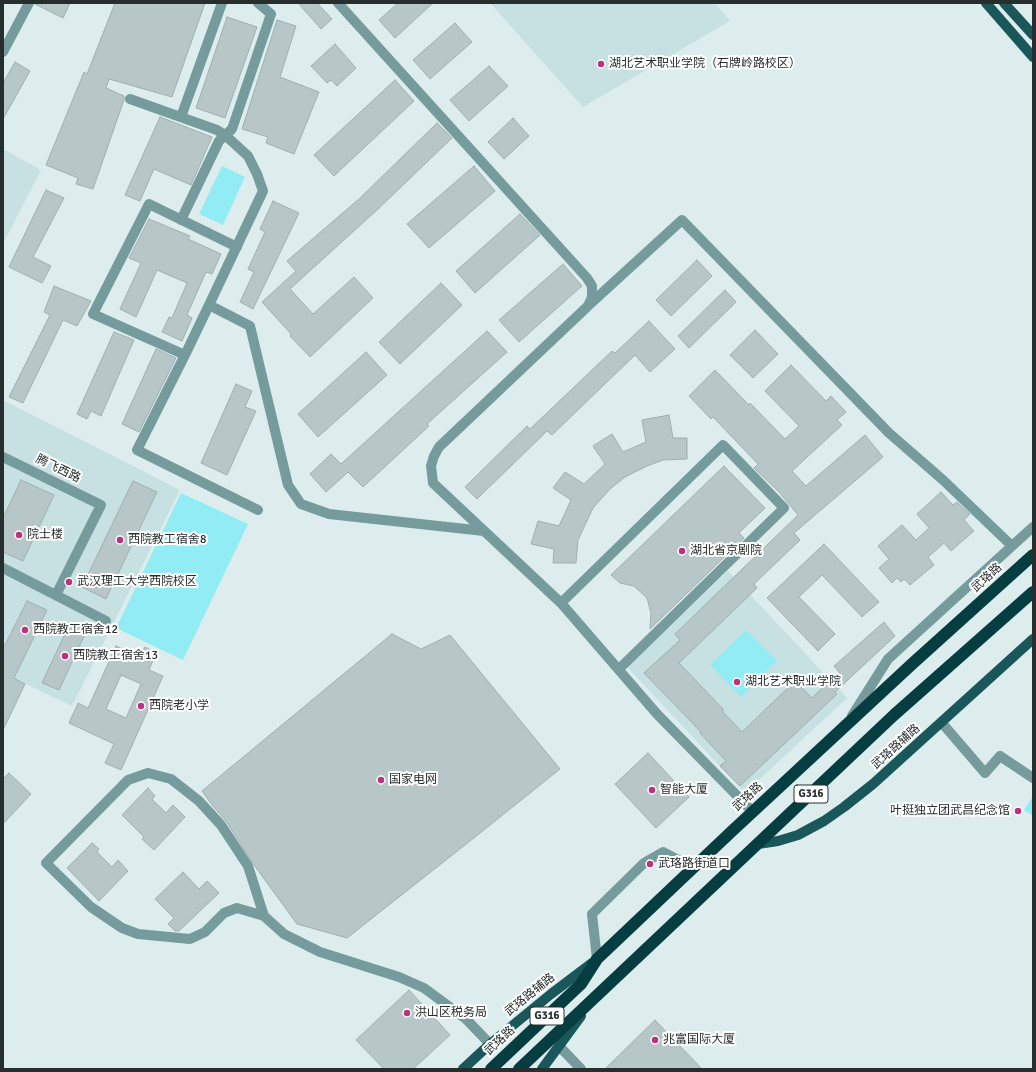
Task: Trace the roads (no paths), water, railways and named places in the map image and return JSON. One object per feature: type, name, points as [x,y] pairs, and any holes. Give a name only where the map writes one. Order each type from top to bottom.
[{"type":"highway","name":"武珞路","points":[[491,1069],[581,984],[597,959],[848,723],[1033,555]]},
{"type":"highway","name":"G316","points":[[519,1069],[894,715],[1033,592]]},
{"type":"main road","points":[[986,3],[1033,57]]},
{"type":"main road","points":[[1004,3],[1033,35]]},
{"type":"main road","name":"武珞路辅路","points":[[758,844],[778,841],[798,835],[844,808],[942,723],[1033,640]]},
{"type":"main road","name":"武珞路辅路","points":[[463,1069],[490,1044],[551,994],[597,959]]},
{"type":"main road","points":[[542,1069],[593,999]]},
{"type":"street","points":[[4,48],[29,3]]},
{"type":"street","points":[[181,117],[222,3]]},
{"type":"street","points":[[182,220],[219,141],[232,129],[271,14],[258,3]]},
{"type":"street","points":[[338,3],[587,278],[592,286],[592,297],[588,306]]},
{"type":"street","points":[[130,99],[217,130],[226,135],[248,156],[263,191],[185,355],[137,450],[258,510]]},
{"type":"street","points":[[185,355],[93,314],[149,204],[237,247]]},
{"type":"street","points":[[753,812],[658,714],[561,603],[433,483],[431,475],[434,456],[439,447],[588,306],[682,220],[890,433],[943,480],[1012,546]]},
{"type":"street","points":[[209,305],[250,326],[288,486],[301,504],[329,514],[484,531]]},
{"type":"street","points":[[561,603],[723,445],[784,508],[619,669]]},
{"type":"street","name":"腾飞西路","points":[[3,458],[101,505],[56,595]]},
{"type":"street","points":[[848,723],[888,659],[1033,527]]},
{"type":"street","points":[[3,568],[106,621]]},
{"type":"street","points":[[942,723],[985,773],[1000,756],[1033,778]]},
{"type":"street","points":[[264,916],[248,866],[221,825],[199,801],[171,779],[148,773],[128,780],[46,863],[91,907],[122,928],[138,934],[190,939],[205,932],[224,913],[237,908],[264,916],[284,934],[320,952],[399,977],[424,988],[466,1019],[490,1044]]},
{"type":"street","points":[[597,959],[592,914],[644,863],[663,852],[693,868]]},
{"type":"street","points":[[559,1046],[581,1069]]},
{"type":"place","name":"湖北艺术职业学院（石牌岭路校区）","points":[[601,64]]},
{"type":"place","name":"院士楼","points":[[19,535]]},
{"type":"place","name":"西院教工宿舍8","points":[[120,540]]},
{"type":"place","name":"湖北省京剧院","points":[[682,551]]},
{"type":"place","name":"武汉理工大学西院校区","points":[[69,582]]},
{"type":"place","name":"西院教工宿舍12","points":[[25,630]]},
{"type":"place","name":"西院教工宿舍13","points":[[65,656]]},
{"type":"place","name":"湖北艺术职业学院","points":[[737,682]]},
{"type":"place","name":"西院老小学","points":[[141,706]]},
{"type":"place","name":"国家电网","points":[[381,780]]},
{"type":"place","name":"智能大厦","points":[[652,790]]},
{"type":"place","name":"叶挺独立团武昌纪念馆","points":[[1018,811]]},
{"type":"place","name":"武珞路街道口","points":[[650,864]]},
{"type":"place","name":"洪山区税务局","points":[[407,1013]]},
{"type":"place","name":"兆富国际大厦","points":[[655,1040]]}]
